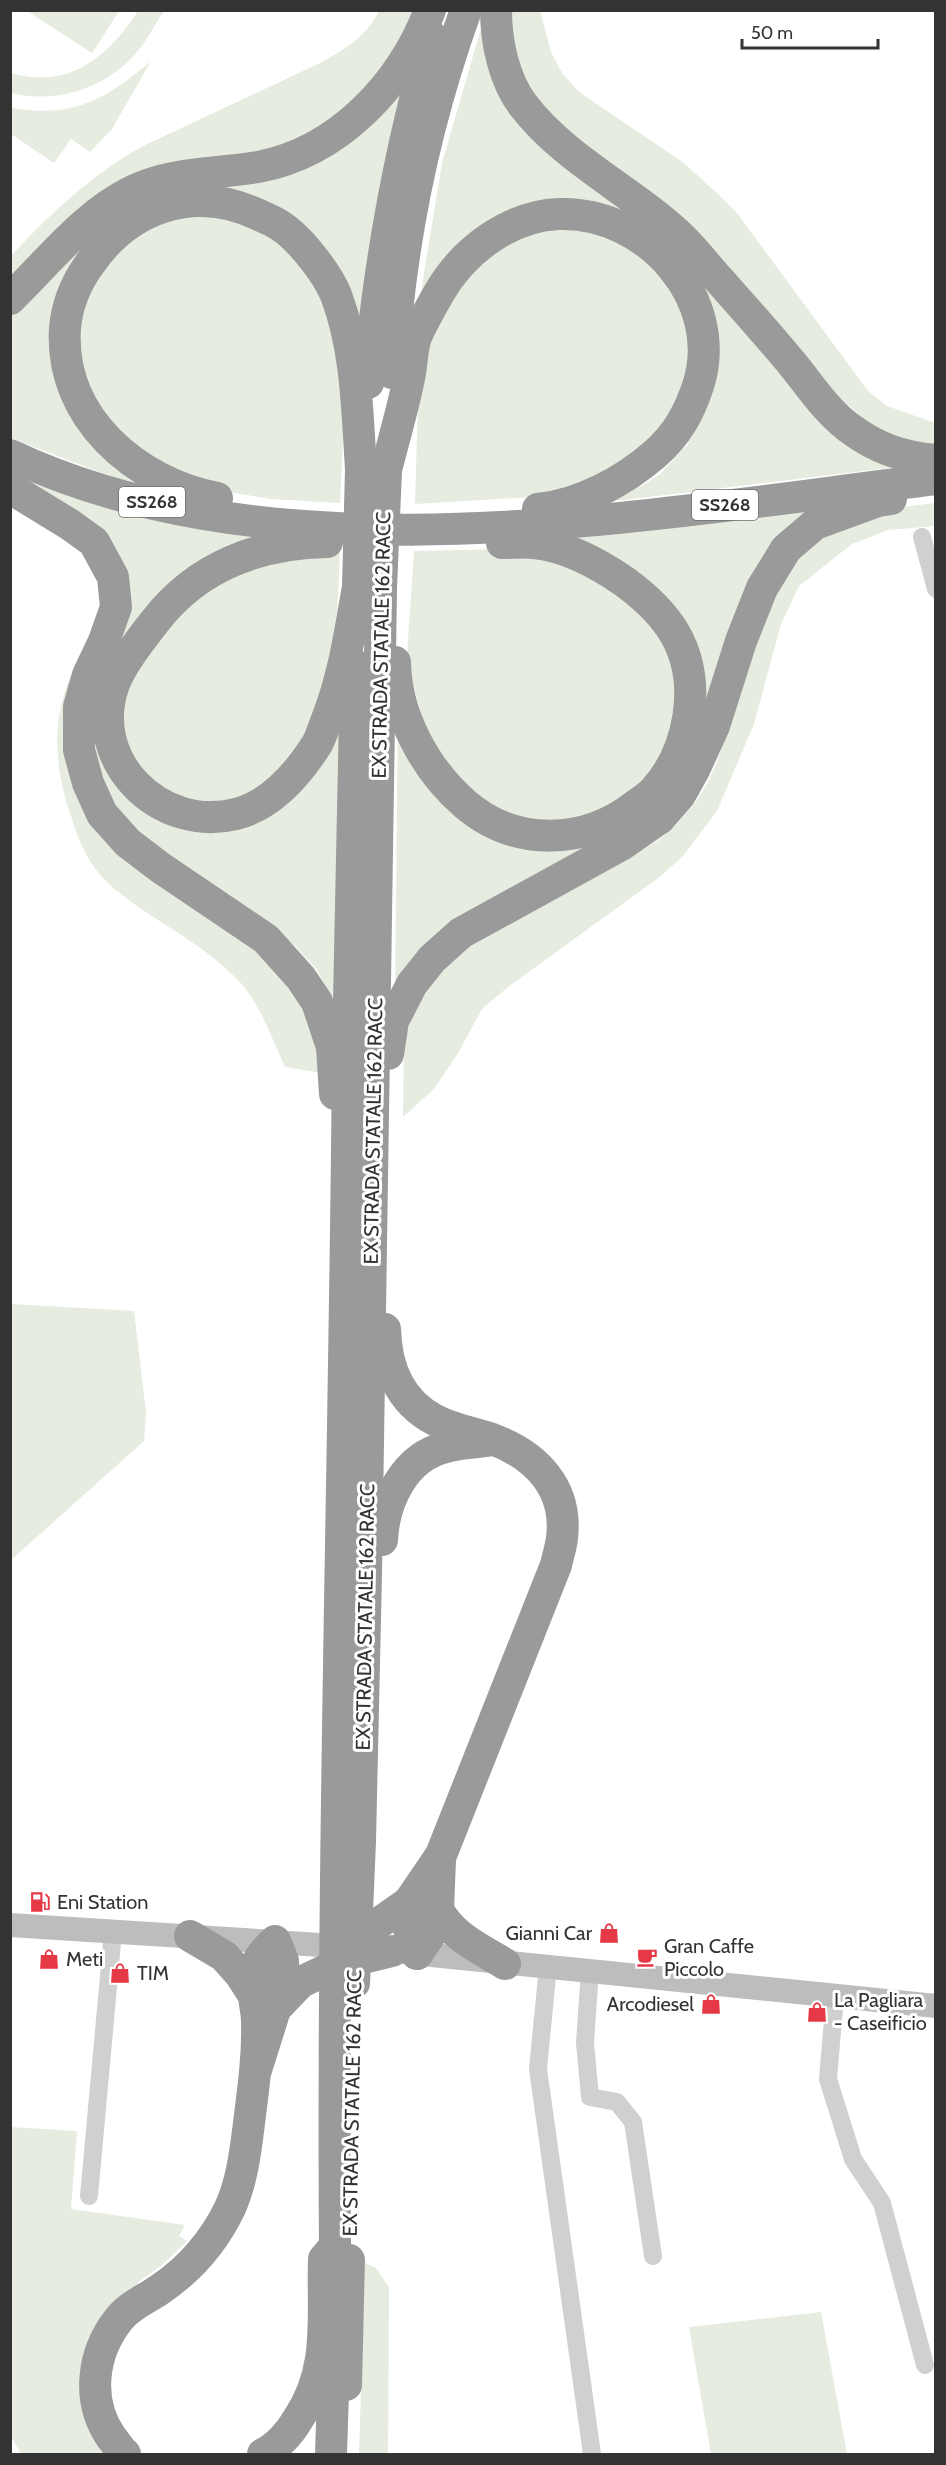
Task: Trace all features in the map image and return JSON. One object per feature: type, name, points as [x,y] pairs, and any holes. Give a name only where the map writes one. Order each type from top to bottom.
[{"type":"highway","points":[[10,299],[98,212],[135,190],[176,177],[260,166],[300,153],[333,136],[366,110],[388,85],[410,54],[430,10]]},
{"type":"highway","name":"EX STRADA STATALE 162 RACC","points":[[336,2255],[334,1956],[346,1336],[340,1049],[370,587],[374,469],[372,341],[390,208],[412,106],[441,10]]},
{"type":"highway","name":"EX STRADA STATALE 162 RACC","points":[[374,469],[423,160],[439,94],[466,10]]},
{"type":"highway","points":[[496,10],[505,74],[521,103],[543,129],[563,147],[630,195],[684,240],[795,367],[827,408],[847,426],[881,448],[910,458],[936,460]]},
{"type":"highway","points":[[337,527],[281,507],[248,504],[198,494],[168,483],[124,457],[91,420],[74,388],[67,363],[65,327],[74,291],[97,252],[113,234],[144,213],[176,203],[224,204],[249,210],[280,225],[310,255],[335,292],[348,333],[374,469]]},
{"type":"highway","points":[[370,587],[339,689],[318,743],[292,777],[267,801],[236,814],[211,816],[179,813],[150,799],[127,776],[112,748],[108,716],[114,684],[139,642],[172,600],[204,575],[242,555],[278,546],[325,542],[350,543],[466,513],[556,507],[573,502],[634,472],[664,446],[683,423],[704,369],[702,324],[690,292],[670,261],[644,239],[614,223],[559,214],[532,218],[489,238],[467,256],[440,291],[416,339],[410,374],[374,469]]},
{"type":"highway","name":"SS268","points":[[10,455],[72,480],[176,508],[235,518],[337,527],[403,529],[446,529],[583,520],[936,478]]},
{"type":"highway","points":[[10,488],[94,542],[113,577],[116,607],[104,641],[88,675],[79,707],[80,750],[88,783],[102,814],[128,843],[144,856],[266,939],[301,978],[317,1002],[340,1049]]},
{"type":"highway","points":[[265,2001],[339,1964],[405,1952],[432,1932],[423,1906],[556,1565],[562,1538],[562,1513],[557,1494],[543,1471],[530,1457],[494,1440],[435,1420],[412,1403],[397,1384],[388,1363],[385,1344],[380,1173],[373,1150],[381,1127],[383,1086],[393,1021],[412,984],[432,959],[461,933],[621,845],[660,818],[680,795],[714,726],[741,641],[762,588],[786,549],[815,524],[879,501],[936,493]]},
{"type":"highway","points":[[370,587],[394,634],[395,678],[409,728],[425,758],[447,788],[475,813],[511,829],[549,837],[588,832],[623,815],[654,792],[670,768],[686,735],[691,698],[683,653],[676,636],[664,618],[636,590],[602,566],[565,551],[535,543],[499,543],[446,529]]},
{"type":"highway","name":"EX STRADA STATALE 162 RACC","points":[[336,2255],[352,2033],[360,1841],[373,1150],[370,587]]},
{"type":"highway","points":[[360,1841],[368,1805],[382,1526],[389,1499],[403,1477],[424,1457],[444,1447],[494,1440]]},
{"type":"highway","points":[[339,1945],[423,1906]]},
{"type":"highway","points":[[423,1906],[456,1934],[505,1964]]},
{"type":"highway","points":[[190,1936],[224,1956],[265,2001]]},
{"type":"highway","points":[[126,2454],[108,2433],[99,2414],[95,2396],[98,2356],[106,2338],[120,2317],[178,2276],[194,2261],[230,2208],[244,2167],[256,2070],[269,2022],[255,1967],[270,1941]]},
{"type":"highway","points":[[263,2454],[287,2435],[314,2391],[321,2371],[336,2255]]},
{"type":"highway","points":[[331,2454],[336,2255]]},
{"type":"highway","points":[[336,2255],[344,2454]]},
{"type":"main road","points":[[10,1925],[339,1945],[505,1964],[590,1970],[936,2006]]},
{"type":"street","points":[[922,537],[936,589]]},
{"type":"street","points":[[89,2196],[114,1932]]},
{"type":"street","points":[[548,1966],[538,2069],[592,2454]]},
{"type":"street","points":[[590,1970],[585,2043],[590,2097],[617,2102],[633,2122],[653,2256]]},
{"type":"street","points":[[835,1996],[828,2079],[853,2159],[882,2203],[925,2365]]},
{"type":"shaded area","points":[[27,11],[119,11],[92,53]]},
{"type":"shaded area","points":[[138,11],[164,11],[140,48],[124,66],[110,76],[79,91],[62,95],[28,96],[11,93],[11,73],[32,77],[51,77],[85,66],[114,42]]},
{"type":"shaded area","points":[[379,11],[422,11],[376,83],[317,130],[11,282],[10,257],[56,211],[105,170],[141,147],[329,58],[346,48],[361,35]]},
{"type":"shaded area","points":[[509,11],[540,11],[551,52],[562,73],[579,92],[684,163],[737,213],[868,391],[887,406],[935,423],[935,454],[872,426],[839,397],[692,227],[555,124],[529,95],[515,62]]},
{"type":"shaded area","points":[[484,18],[486,38],[628,206],[893,465],[889,468],[607,502],[660,474],[687,445],[706,410],[700,291],[563,201],[419,304],[442,163]]},
{"type":"shaded area","points":[[151,61],[112,129],[90,152],[71,139],[54,163],[11,134],[11,108],[52,110],[87,103],[118,87]]},
{"type":"shaded area","points":[[407,80],[360,322],[273,209],[121,218],[55,341],[150,487],[112,477],[11,438],[11,315],[119,208],[239,181]]},
{"type":"shaded area","points":[[188,215],[243,219],[305,260],[316,276],[346,376],[340,503],[271,499],[210,489],[133,451],[95,411],[75,342],[87,289],[135,234]]},
{"type":"shaded area","points":[[588,227],[654,261],[689,325],[689,380],[654,444],[564,495],[415,504],[419,370],[429,335],[469,267],[532,229]]},
{"type":"shaded area","points":[[10,471],[47,486],[109,506],[269,536],[147,615],[108,748],[219,828],[344,716],[337,1008],[317,970],[294,945],[150,848],[108,798],[94,758],[91,719],[128,593],[11,476]]},
{"type":"shaded area","points":[[935,503],[935,526],[888,530],[852,544],[799,586],[781,624],[754,724],[717,811],[683,856],[661,876],[508,987],[482,1009],[457,1055],[433,1090],[403,1117],[404,1039],[425,993],[443,971],[471,946],[657,841],[675,826],[695,803],[717,762],[767,610],[797,559],[819,539],[879,510]]},
{"type":"shaded area","points":[[826,507],[782,546],[763,569],[748,595],[707,729],[693,764],[672,797],[640,827],[462,926],[430,956],[403,990],[399,992],[395,990],[398,715],[410,751],[440,797],[469,821],[497,835],[534,844],[572,844],[598,839],[637,822],[669,794],[690,761],[697,737],[700,711],[700,685],[695,659],[687,634],[675,611],[660,592],[632,568],[610,555],[575,542],[575,538]]},
{"type":"shaded area","points":[[340,549],[336,648],[310,732],[283,771],[237,802],[181,800],[146,777],[125,741],[122,714],[133,673],[175,615],[249,564]]},
{"type":"shaded area","points":[[512,549],[610,580],[671,648],[679,726],[641,789],[576,822],[521,820],[471,796],[428,737],[414,688],[407,655],[414,551]]},
{"type":"shaded area","points":[[88,641],[80,792],[266,950],[304,994],[328,1074],[285,1067],[259,1010],[238,980],[224,966],[192,942],[125,898],[97,871],[86,855],[65,795],[57,750],[61,707],[67,685]]},
{"type":"shaded area","points":[[10,1304],[134,1311],[146,1412],[144,1441],[11,1560]]},
{"type":"shaded area","points":[[10,2127],[77,2131],[71,2209],[185,2225],[179,2236],[187,2241],[162,2265],[137,2283],[140,2289],[104,2323],[106,2454],[21,2454],[11,2436]]},
{"type":"shaded area","points":[[365,2263],[376,2268],[389,2287],[388,2454],[359,2454]]},
{"type":"shaded area","points":[[821,2312],[847,2454],[711,2454],[689,2327]]},
{"type":"place","name":"Eni Station","points":[[40,1902]]},
{"type":"place","name":"Gianni Car","points":[[609,1933]]},
{"type":"place","name":"Gran Caffe Piccolo","points":[[647,1957]]},
{"type":"place","name":"Meti","points":[[49,1959]]},
{"type":"place","name":"TIM","points":[[120,1973]]},
{"type":"place","name":"Arcodiesel","points":[[711,2004]]},
{"type":"place","name":"La Pagliara - Caseificio","points":[[817,2012]]}]
